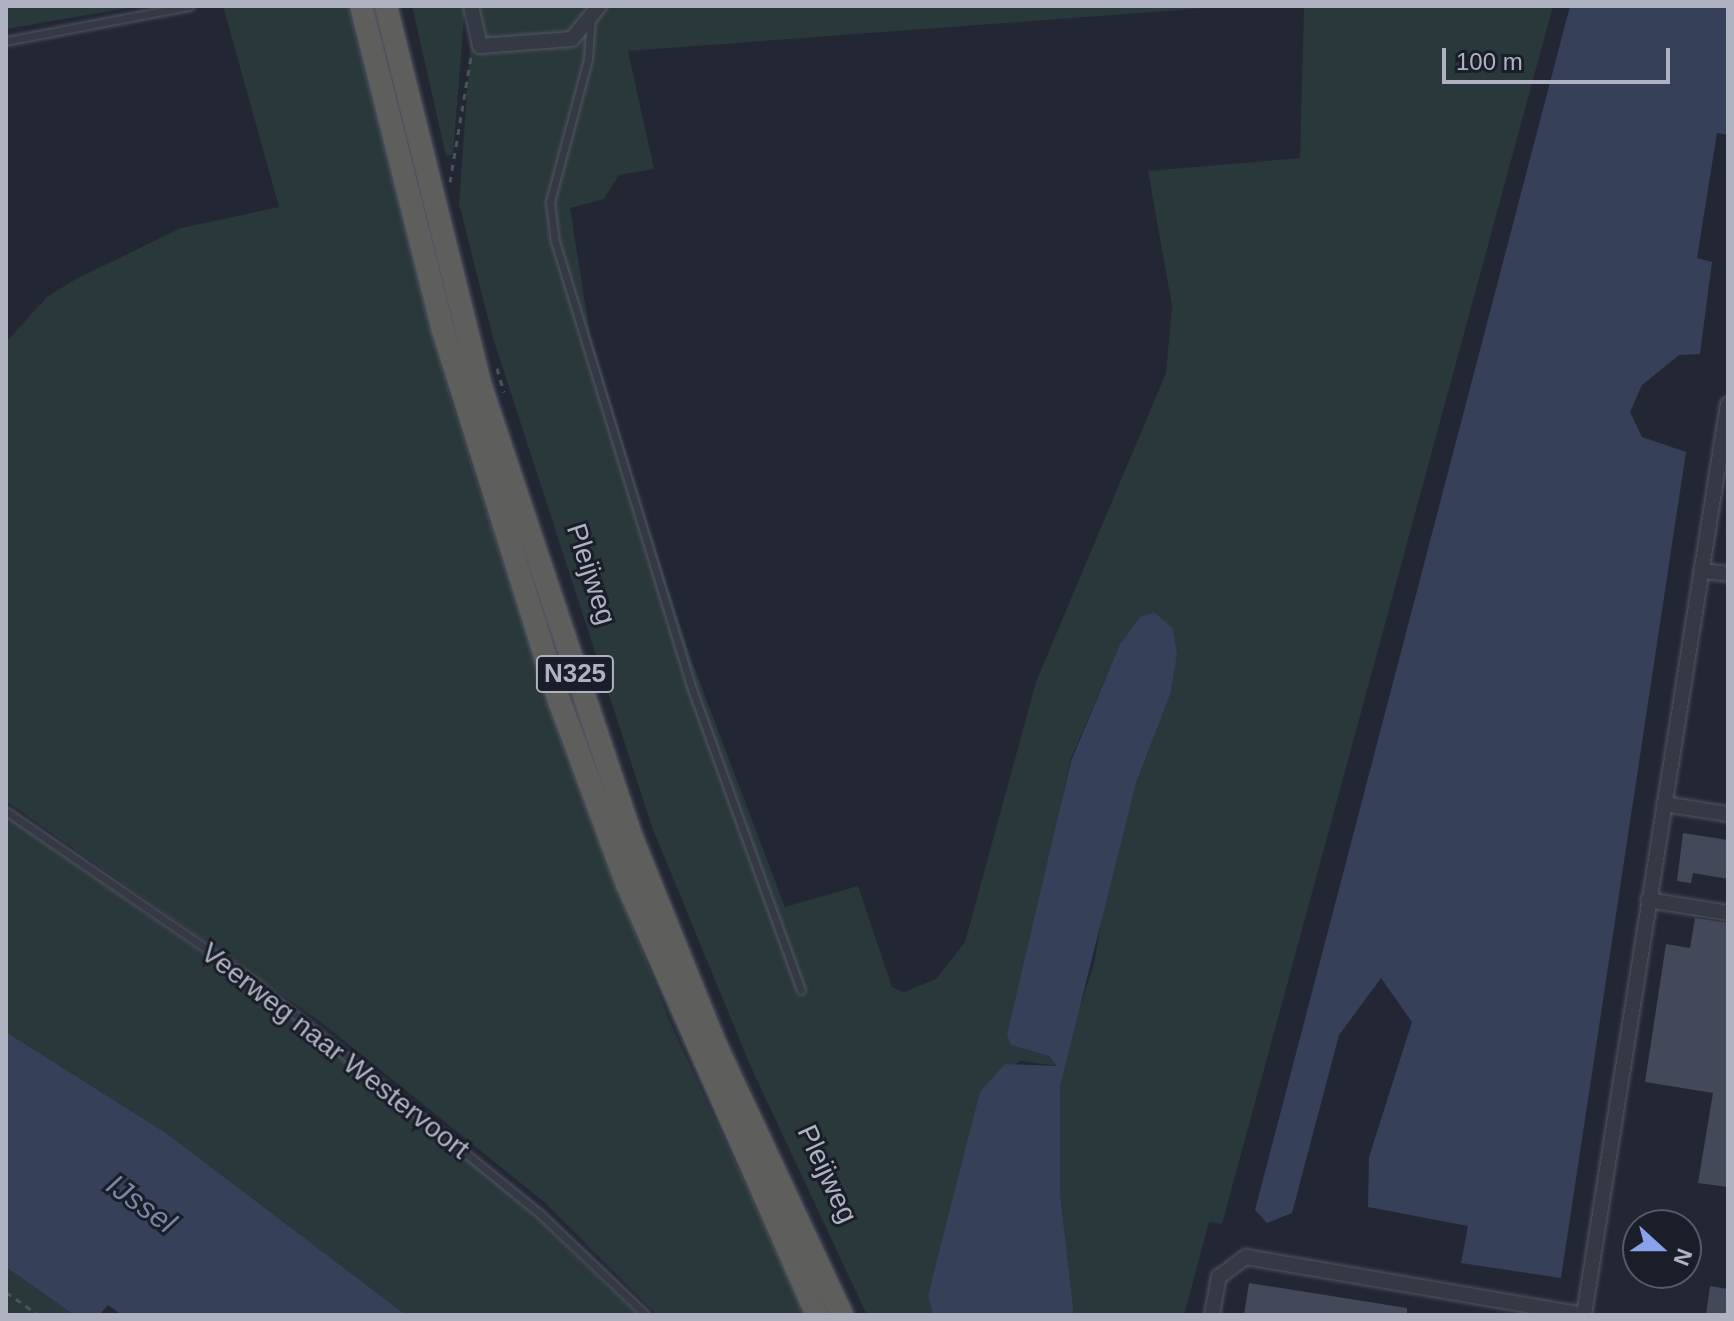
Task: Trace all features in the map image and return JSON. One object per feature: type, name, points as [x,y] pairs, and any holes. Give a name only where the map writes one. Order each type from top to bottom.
[{"type":"highway","name":"N325","points":[[361,6],[442,327],[560,703],[633,899],[817,1315]]},
{"type":"highway","name":"Pleijweg","points":[[386,6],[481,387],[632,838],[723,1062],[842,1315]]},
{"type":"street","points":[[471,6],[480,46],[572,39],[595,11]]},
{"type":"street","points":[[1212,1315],[1219,1277],[1246,1257],[1584,1315],[1728,404]]},
{"type":"street","points":[[1701,571],[1728,574]]},
{"type":"street","points":[[1664,804],[1728,814]]},
{"type":"street","points":[[1648,900],[1728,913]]},
{"type":"lane","points":[[6,41],[190,6]]},
{"type":"lane","points":[[595,11],[588,59],[550,202],[555,241],[692,689],[801,990]]},
{"type":"lane","name":"Veerweg naar Westervoort","points":[[6,811],[256,983],[539,1213],[646,1315]]},
{"type":"path","points":[[447,183],[456,173],[471,55],[480,46]]},
{"type":"path","points":[[443,169],[451,198]]},
{"type":"path","points":[[494,359],[506,402]]},
{"type":"path","points":[[6,1292],[39,1315]]},
{"type":"shaded area","points":[[6,6],[140,6],[6,29]]},
{"type":"shaded area","points":[[223,6],[348,6],[451,400],[561,740],[669,1020],[806,1315],[657,1315],[544,1202],[322,1023],[6,801],[6,342],[47,297],[76,279],[181,228],[279,207]]},
{"type":"shaded area","points":[[412,6],[465,6],[453,155],[446,156]]},
{"type":"shaded area","points":[[473,6],[1233,6],[628,51],[654,169],[619,175],[604,199],[570,208],[590,334],[644,513],[690,656],[785,907],[858,886],[892,987],[904,992],[936,979],[965,942],[1036,682],[1166,373],[1172,306],[1148,171],[1300,158],[1304,6],[1553,6],[1222,1224],[1209,1222],[1184,1315],[1074,1315],[1060,1193],[1060,1086],[1067,1045],[1094,964],[1106,891],[1136,783],[1170,695],[1154,612],[1140,617],[1120,644],[1070,761],[1011,1045],[1049,1056],[1057,1066],[1021,1061],[996,1076],[979,1112],[928,1294],[933,1315],[867,1315],[750,1065],[652,827],[493,338],[459,204]]},
{"type":"shaded area","points":[[6,816],[325,1039],[534,1215],[638,1315],[406,1315],[166,1133],[6,1032]]},
{"type":"shaded area","points":[[6,1267],[74,1315],[6,1315]]},
{"type":"water","points":[[1570,6],[1728,6],[1728,135],[1717,133],[1697,258],[1712,262],[1700,354],[1679,355],[1642,385],[1630,412],[1642,437],[1686,452],[1561,1278],[1461,1263],[1468,1226],[1368,1207],[1369,1157],[1412,1022],[1381,978],[1339,1035],[1292,1213],[1267,1223],[1255,1210]]},
{"type":"water","points":[[1154,612],[1173,629],[1177,654],[1170,695],[1136,783],[1060,1086],[1060,1193],[1074,1315],[933,1315],[928,1295],[980,1092],[1005,1064],[1057,1066],[1049,1056],[1011,1045],[1007,1035],[1071,761],[1120,644],[1140,617]]},
{"type":"water","name":"IJssel","points":[[6,1032],[166,1133],[406,1315],[122,1315],[108,1305],[99,1315],[74,1315],[6,1267]]},
{"type":"building","points":[[1683,833],[1728,840],[1728,879],[1693,873],[1691,883],[1677,881]]},
{"type":"building","points":[[1695,918],[1728,923],[1728,1187],[1698,1183],[1713,1093],[1645,1082],[1666,944],[1690,948]]},
{"type":"building","points":[[1249,1283],[1407,1308],[1407,1315],[1244,1315]]},
{"type":"building","points":[[1710,1286],[1728,1289],[1728,1315],[1706,1315]]}]
